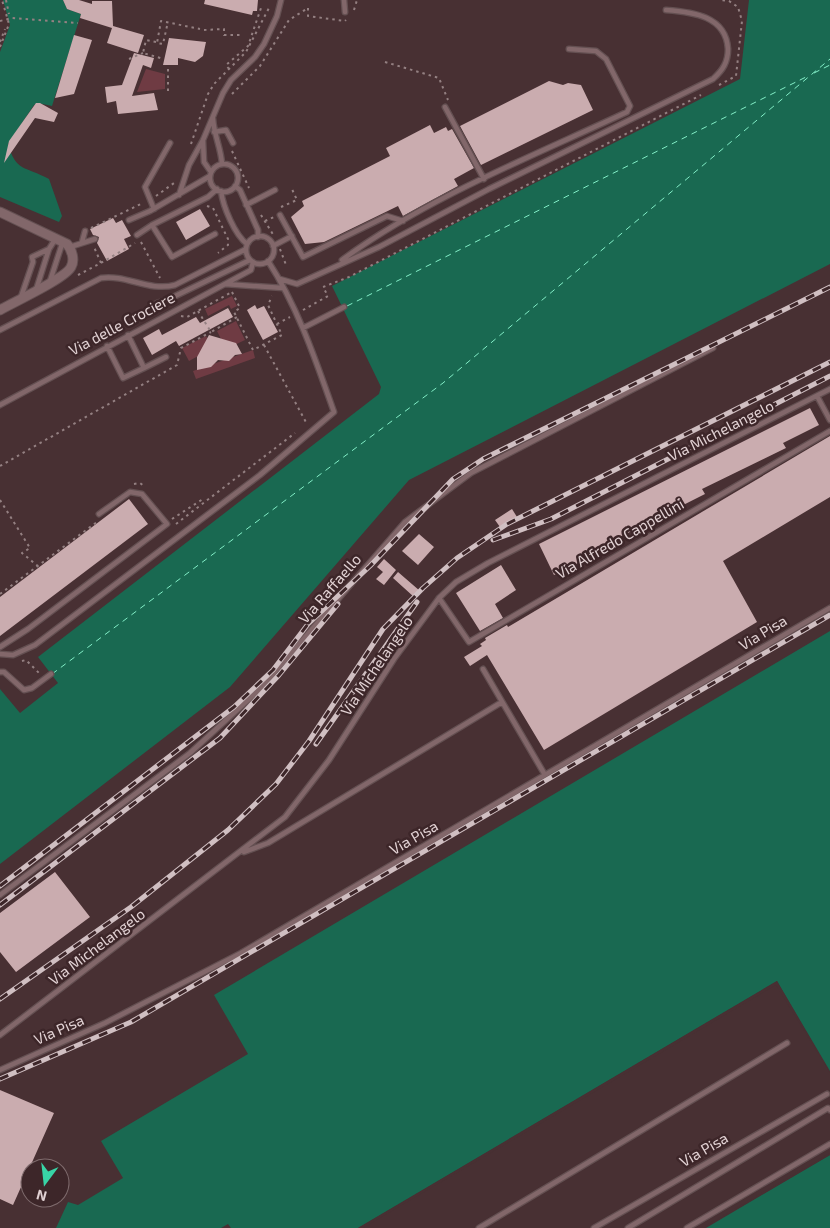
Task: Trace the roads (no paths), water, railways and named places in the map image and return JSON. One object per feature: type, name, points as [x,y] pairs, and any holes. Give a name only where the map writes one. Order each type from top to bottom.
[{"type":"street","points":[[0,212],[63,242],[73,261],[71,268],[0,310]]},
{"type":"lane","points":[[178,195],[189,164],[203,140],[231,80],[264,44],[277,16],[281,0]]},
{"type":"lane","points":[[344,0],[348,14]]},
{"type":"lane","points":[[280,279],[297,284],[379,247],[489,189],[713,79],[721,72],[727,61],[727,41],[724,32],[717,24],[706,17],[695,13],[666,10]]},
{"type":"lane","points":[[335,266],[374,237],[403,221],[484,179],[627,112],[630,106],[606,60],[596,51],[569,49]]},
{"type":"lane","points":[[445,107],[484,179]]},
{"type":"lane","points":[[213,116],[214,132],[221,153],[222,164]]},
{"type":"lane","points":[[214,132],[226,130],[233,143]]},
{"type":"lane","points":[[203,140],[204,162],[211,174],[211,184],[219,190],[235,226],[247,247],[251,261]]},
{"type":"lane","points":[[154,209],[145,187],[170,143]]},
{"type":"lane","points":[[129,220],[154,209],[178,195],[211,174],[222,164]]},
{"type":"lane","points":[[139,238],[152,225],[198,200],[208,197],[219,190],[229,190],[235,186],[237,177],[234,169],[222,164]]},
{"type":"lane","points":[[235,186],[240,190],[258,230],[258,237],[247,247]]},
{"type":"lane","points":[[246,205],[275,190]]},
{"type":"lane","points":[[280,215],[303,257],[387,216],[403,221]]},
{"type":"lane","points":[[152,225],[172,257],[215,234]]},
{"type":"lane","points":[[82,242],[85,231]]},
{"type":"lane","points":[[272,246],[292,236]]},
{"type":"lane","points":[[157,303],[251,261],[259,264],[268,261],[273,254],[272,246],[267,239],[258,237]]},
{"type":"lane","points":[[21,297],[33,262],[32,257],[63,242],[82,242],[95,239]]},
{"type":"lane","points":[[50,282],[63,242]]},
{"type":"lane","name":"Via delle Crociere","points":[[0,330],[100,278],[110,277],[164,288],[175,285],[247,247]]},
{"type":"lane","points":[[36,290],[48,249]]},
{"type":"lane","name":"Via delle Crociere","points":[[0,405],[251,270],[251,261]]},
{"type":"lane","points":[[0,654],[13,655],[35,645],[260,475],[334,412],[303,328],[280,279],[268,261]]},
{"type":"lane","points":[[224,284],[284,288]]},
{"type":"lane","points":[[303,328],[344,307]]},
{"type":"lane","points":[[128,335],[144,368]]},
{"type":"lane","points":[[107,346],[123,378],[166,357]]},
{"type":"lane","name":"Via Raffaello","points":[[0,895],[190,753],[260,689],[404,522],[471,473],[713,348]]},
{"type":"lane","name":"Via Michelangelo","points":[[0,1035],[285,817],[329,760],[394,659],[439,598],[456,582],[472,572],[830,389]]},
{"type":"lane","points":[[817,396],[830,420]]},
{"type":"lane","name":"Via Alfredo Cappellini","points":[[439,598],[469,642],[830,431]]},
{"type":"lane","points":[[0,647],[28,629],[167,524],[142,494],[136,492],[130,492],[99,514]]},
{"type":"lane","name":"Via Pisa","points":[[0,1070],[105,1023],[242,952],[830,608]]},
{"type":"lane","points":[[482,669],[545,776]]},
{"type":"lane","points":[[2,672],[24,690],[32,688],[51,674]]},
{"type":"lane","points":[[240,853],[268,843],[502,702]]},
{"type":"lane","points":[[479,1228],[787,1043]]},
{"type":"lane","name":"Via Pisa","points":[[594,1228],[827,1094]]},
{"type":"lane","name":"Via Pisa","points":[[628,1228],[828,1108],[830,1110]]},
{"type":"lane","points":[[687,1228],[830,1144]]},
{"type":"railway","points":[[0,886],[234,707],[273,670],[308,624],[370,566],[453,479],[483,459],[830,287]]},
{"type":"railway","points":[[0,999],[131,907],[228,830],[276,784],[309,741],[383,629],[423,588],[457,558],[507,524],[830,362]]},
{"type":"railway","points":[[493,540],[551,519],[830,376]]},
{"type":"railway","points":[[316,744],[417,602]]},
{"type":"railway","points":[[0,905],[220,738],[279,675],[338,604]]},
{"type":"railway","points":[[0,1079],[131,1022],[830,615]]}]
